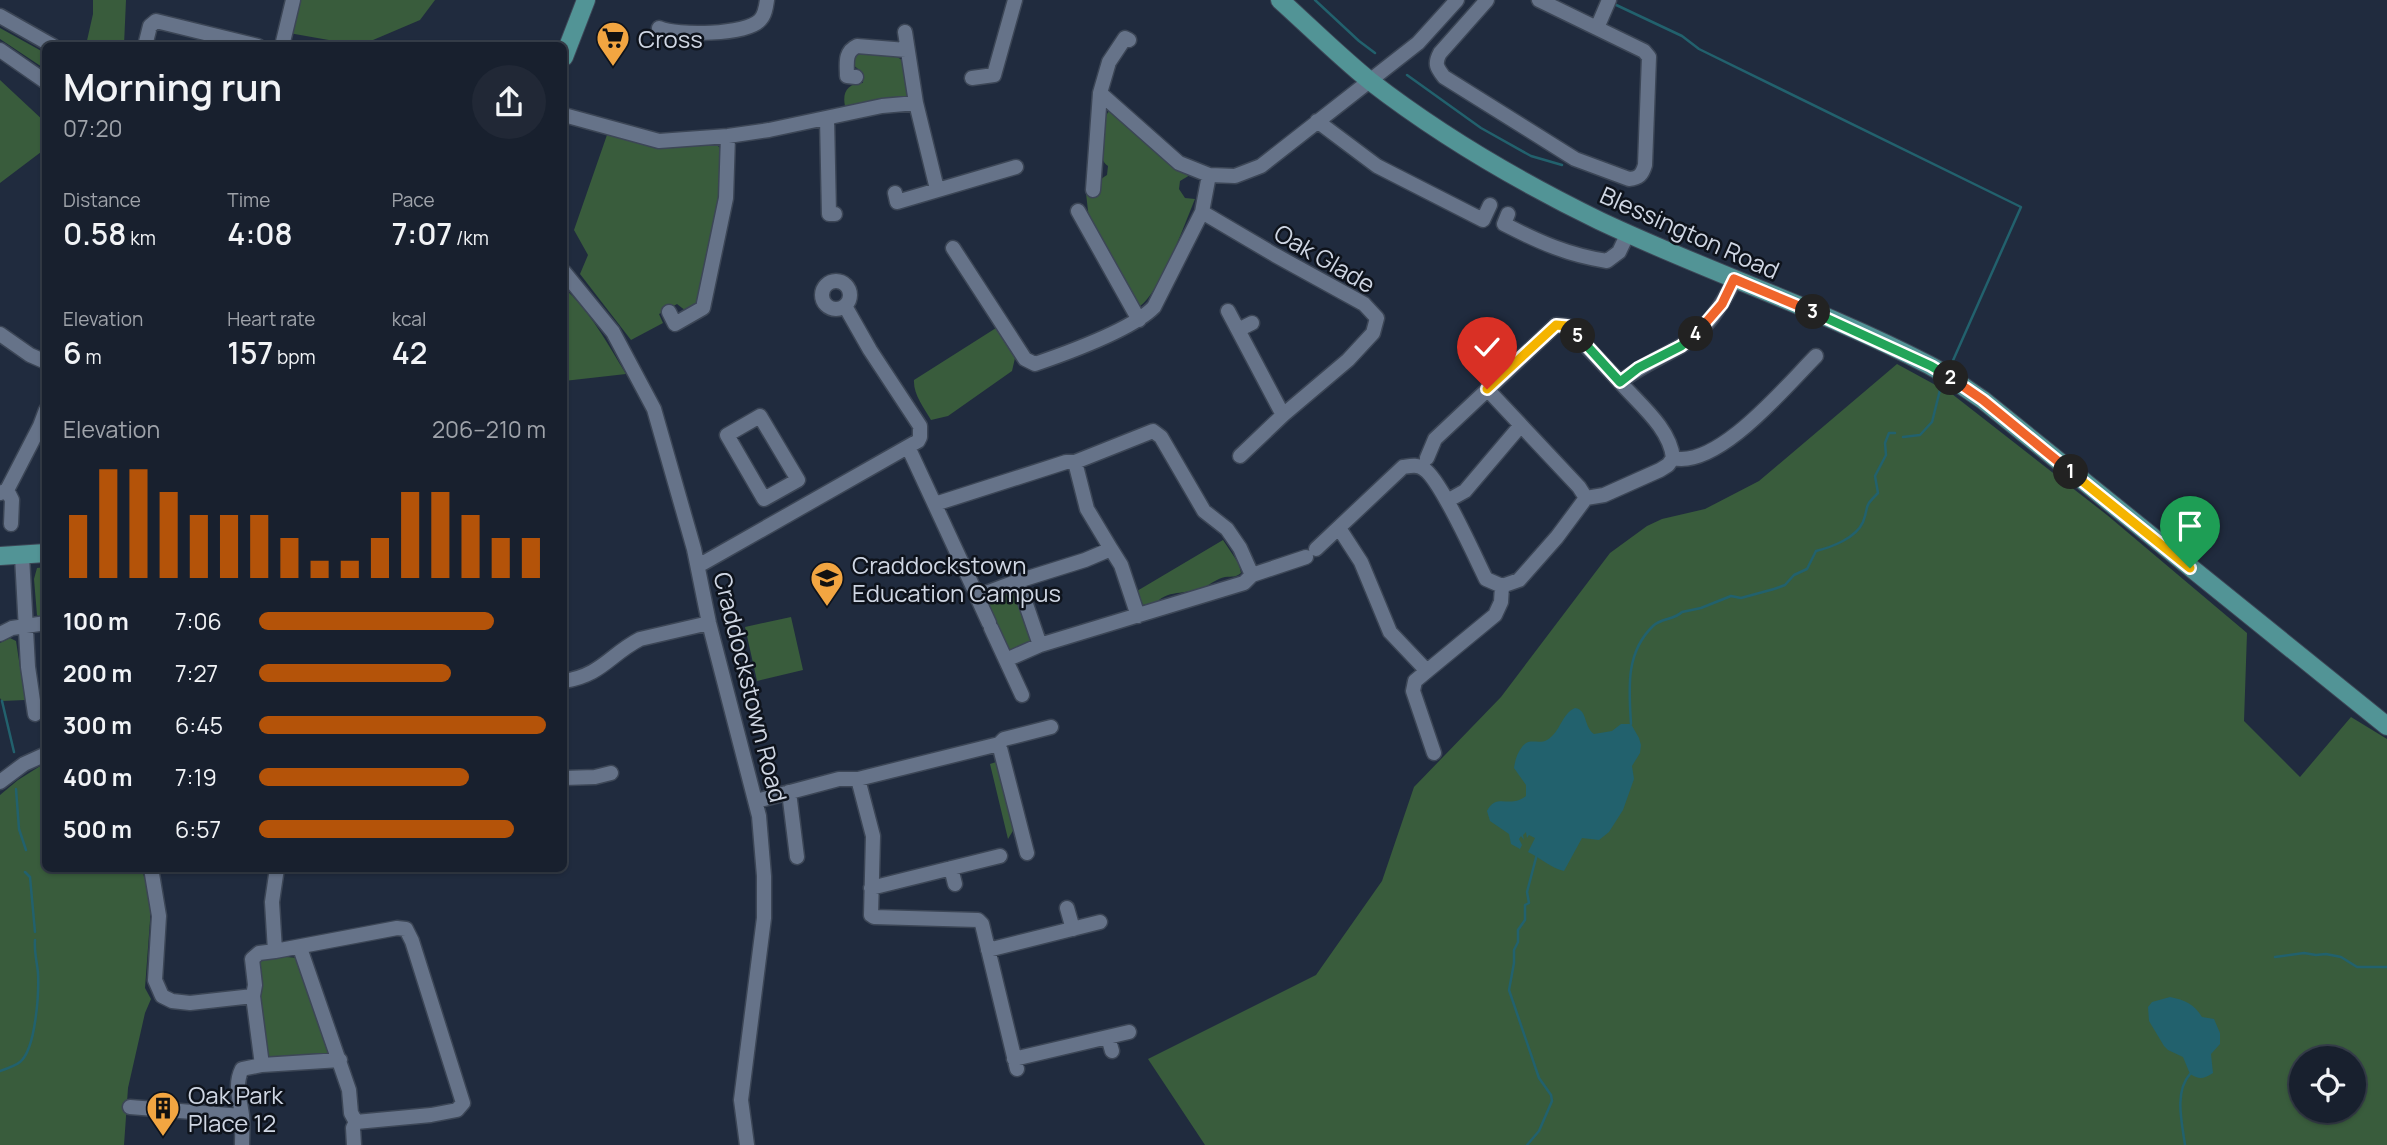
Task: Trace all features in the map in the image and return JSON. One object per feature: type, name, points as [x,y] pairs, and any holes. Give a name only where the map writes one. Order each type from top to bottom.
[{"type":"main road","points":[[567,49],[586,0]]},
{"type":"main road","name":"Blessington Road","points":[[1280,0],[1369,80],[1437,128],[1524,182],[1628,233],[1811,311],[1931,366],[1983,400],[2387,726]]},
{"type":"main road","points":[[0,556],[42,554]]},
{"type":"street","points":[[283,42],[293,0]]},
{"type":"street","points":[[659,28],[709,33],[748,26],[759,22],[767,0]]},
{"type":"street","points":[[972,78],[994,75],[1015,0]]},
{"type":"street","points":[[1100,93],[1179,163],[1209,175],[1235,176],[1261,166],[1418,43],[1457,0]]},
{"type":"street","points":[[1487,0],[1436,60],[1437,68],[1444,77],[1574,159],[1629,179],[1637,178],[1642,174],[1645,165],[1649,57],[1644,51],[1539,0]]},
{"type":"street","points":[[1597,28],[1607,5]]},
{"type":"street","points":[[0,16],[46,42]]},
{"type":"street","points":[[146,42],[149,26],[156,21],[242,42]]},
{"type":"street","points":[[905,32],[916,103],[937,189]]},
{"type":"street","points":[[1093,190],[1100,93],[1109,62],[1125,38],[1129,40]]},
{"type":"street","points":[[856,77],[847,76],[847,58],[850,50],[857,46],[906,50]]},
{"type":"street","points":[[0,50],[42,79]]},
{"type":"street","points":[[567,116],[659,141],[728,136],[882,106],[916,103]]},
{"type":"street","points":[[827,118],[829,214],[835,214]]},
{"type":"street","points":[[1317,121],[1377,166],[1483,220],[1490,205]]},
{"type":"street","points":[[669,312],[675,324],[703,308],[726,198],[728,136]]},
{"type":"street","points":[[895,193],[897,202],[1016,167]]},
{"type":"street","points":[[953,248],[1025,359],[1030,363],[1042,362],[1139,320],[1154,307],[1164,292],[1202,212],[1209,175]]},
{"type":"street","points":[[1078,211],[1139,320]]},
{"type":"street","name":"Oak Glade","points":[[1202,212],[1364,304],[1377,318],[1373,333],[1348,360],[1240,456]]},
{"type":"street","points":[[1508,214],[1504,224],[1545,245],[1583,257],[1607,261],[1619,253],[1628,233]]},
{"type":"street","name":"Craddockstown Road","points":[[567,276],[613,331],[654,409],[698,566],[709,623],[756,801],[762,836],[764,918],[741,1100],[747,1145]]},
{"type":"street","points":[[1620,382],[1638,368],[1689,340],[1702,329],[1722,304],[1734,279]]},
{"type":"street","points":[[698,566],[909,449],[918,441],[920,426],[870,350],[845,306]]},
{"type":"street","points":[[1228,311],[1283,415]]},
{"type":"street","points":[[1238,330],[1252,323]]},
{"type":"street","points":[[1006,660],[1040,645],[1244,583],[1252,575],[1311,553],[1403,467],[1418,466],[1428,472],[1447,501],[1486,579],[1502,586],[1519,580],[1557,537],[1586,498],[1604,495],[1660,470],[1672,458],[1671,445],[1665,433],[1583,341],[1562,324],[1556,325],[1435,439],[1427,458]]},
{"type":"street","points":[[0,334],[42,360]]},
{"type":"street","points":[[1672,458],[1688,460],[1730,440],[1816,356]]},
{"type":"street","points":[[1487,389],[1579,487],[1586,498]]},
{"type":"street","points":[[760,416],[797,480],[780,490],[764,499],[727,435],[760,416]]},
{"type":"street","points":[[11,524],[12,500],[4,491],[42,421]]},
{"type":"street","points":[[1447,501],[1465,491],[1521,425]]},
{"type":"street","points":[[935,504],[1066,462],[1075,463],[1153,431],[1161,437],[1204,511],[1227,529],[1240,548],[1252,575]]},
{"type":"street","points":[[909,449],[974,587],[979,592],[986,593],[1111,549]]},
{"type":"street","points":[[1075,463],[1087,509],[1121,565],[1138,616]]},
{"type":"street","points":[[780,490],[794,513]]},
{"type":"street","points":[[1339,528],[1361,562],[1390,632],[1427,671]]},
{"type":"street","points":[[22,556],[28,667],[35,714]]},
{"type":"street","points":[[1018,581],[1040,645]]},
{"type":"street","points":[[1434,753],[1413,691],[1415,681],[1495,615],[1501,602],[1502,586]]},
{"type":"street","points":[[979,592],[978,598],[1022,695]]},
{"type":"street","points":[[567,680],[595,673],[640,639],[709,623]]},
{"type":"street","points":[[0,634],[12,628],[42,624]]},
{"type":"street","points":[[756,801],[839,779],[858,779],[999,744],[1004,739],[1051,727]]},
{"type":"street","points":[[999,744],[1027,853]]},
{"type":"street","points":[[0,782],[24,764],[42,756]]},
{"type":"street","points":[[567,778],[595,778],[611,773]]},
{"type":"street","points":[[858,779],[873,836],[870,911],[874,917],[978,920],[982,924],[1015,1064],[1110,1044],[1129,1032]]},
{"type":"street","points":[[789,792],[797,857]]},
{"type":"street","points":[[871,888],[1000,856]]},
{"type":"street","points":[[951,868],[955,884]]},
{"type":"street","points":[[152,872],[159,916],[155,980],[162,996],[172,1001],[190,1003],[253,996]]},
{"type":"street","points":[[275,951],[272,902],[276,872]]},
{"type":"street","points":[[1067,908],[1073,929]]},
{"type":"street","points":[[988,950],[1100,922]]},
{"type":"street","points":[[255,1066],[255,985],[252,959],[259,953],[300,948],[397,928],[406,929],[463,1103],[457,1110],[431,1115],[356,1122]]},
{"type":"street","points":[[300,948],[340,1060],[349,1090],[351,1113],[356,1122]]},
{"type":"street","points":[[242,1145],[242,1116],[237,1097],[238,1076],[242,1069],[340,1060]]},
{"type":"street","points":[[130,1107],[242,1116]]},
{"type":"street","points":[[354,1145],[353,1128],[356,1122]]},
{"type":"shaded area","points":[[93,0],[126,0],[124,42],[87,42]]},
{"type":"shaded area","points":[[296,0],[435,0],[420,20],[372,42],[340,42],[289,33]]},
{"type":"shaded area","points":[[0,28],[42,51],[42,67],[0,39]]},
{"type":"shaded area","points":[[858,53],[896,56],[903,61],[912,96],[845,106],[844,96],[847,89],[863,83],[862,72],[853,65]]},
{"type":"shaded area","points":[[0,80],[42,119],[42,151],[0,183]]},
{"type":"shaded area","points":[[1109,111],[1116,112],[1177,168],[1190,175],[1180,181],[1179,189],[1185,198],[1195,199],[1162,275],[1154,290],[1137,308],[1089,220],[1086,193],[1107,175],[1108,166],[1100,148]]},
{"type":"shaded area","points":[[608,132],[715,143],[723,151],[718,198],[699,305],[686,311],[677,304],[659,314],[663,323],[631,340],[580,274],[588,255],[574,230]]},
{"type":"shaded area","points":[[567,291],[590,317],[626,374],[567,381]]},
{"type":"shaded area","points":[[996,328],[1015,358],[1012,371],[948,416],[931,420],[917,396],[914,380]]},
{"type":"shaded area","points":[[1897,364],[1952,394],[2107,515],[2247,633],[2244,721],[2300,777],[2351,717],[2387,739],[2387,1145],[1205,1145],[1148,1059],[1316,975],[1382,881],[1414,787],[1501,697],[1610,553],[1647,526],[1662,519],[1705,509],[1759,481]]},
{"type":"shaded area","points":[[1223,540],[1239,564],[1241,573],[1219,579],[1199,589],[1167,595],[1157,602],[1143,605],[1137,591]]},
{"type":"shaded area","points":[[42,567],[42,618],[37,615],[34,579],[37,568]]},
{"type":"shaded area","points":[[1015,593],[1031,643],[1011,651],[1008,650],[984,599]]},
{"type":"shaded area","points":[[791,617],[803,670],[757,681],[745,627]]},
{"type":"shaded area","points":[[10,638],[16,641],[25,700],[2,701],[0,698],[0,643]]},
{"type":"shaded area","points":[[1575,708],[1582,712],[1594,734],[1612,731],[1621,724],[1631,724],[1641,745],[1640,753],[1632,766],[1634,779],[1623,810],[1609,832],[1599,840],[1582,838],[1564,871],[1528,852],[1535,838],[1529,835],[1527,838],[1526,832],[1523,835],[1524,840],[1521,836],[1519,839],[1522,845],[1520,849],[1511,844],[1509,834],[1490,821],[1487,811],[1495,802],[1520,800],[1526,796],[1526,785],[1514,768],[1519,752],[1528,742],[1544,741],[1552,737],[1567,714]]},
{"type":"shaded area","points":[[999,761],[1014,829],[1008,839],[990,764]]},
{"type":"shaded area","points":[[42,765],[42,872],[142,872],[150,893],[145,988],[151,999],[145,1013],[128,1088],[124,1145],[0,1145],[0,795]]},
{"type":"shaded area","points":[[276,956],[298,958],[332,1056],[267,1061],[257,996],[257,961]]},
{"type":"shaded area","points":[[2170,997],[2189,1003],[2202,1017],[2214,1019],[2220,1033],[2220,1044],[2211,1054],[2213,1073],[2207,1077],[2199,1078],[2190,1074],[2183,1057],[2164,1046],[2149,1021],[2148,1007],[2152,1002]]},
{"type":"waterway","points":[[1315,0],[1375,53]]},
{"type":"waterway","points":[[1612,3],[1682,36],[1699,49],[2021,207],[1951,365]]},
{"type":"waterway","points":[[1407,75],[1481,128],[1531,156],[1562,165]]},
{"type":"waterway","points":[[1903,437],[1920,435],[1932,422],[1940,390]]},
{"type":"waterway","points":[[1631,724],[1630,685],[1633,660],[1637,648],[1653,626],[1682,612],[1731,596],[1741,598],[1785,585],[1794,575],[1807,569],[1816,551],[1855,533],[1863,522],[1868,504],[1878,493],[1875,476],[1886,455],[1885,443],[1889,433],[1895,433]]},
{"type":"waterway","points":[[2,701],[14,752]]},
{"type":"waterway","points":[[16,789],[19,829],[26,850]]},
{"type":"waterway","points":[[1527,1145],[1539,1131],[1552,1101],[1539,1078],[1509,990],[1518,930],[1525,920],[1525,905],[1529,903],[1527,892],[1537,854]]},
{"type":"waterway","points":[[25,872],[30,877],[35,932]]},
{"type":"waterway","points":[[0,1071],[20,1062],[30,1045],[37,1006],[35,940]]},
{"type":"waterway","points":[[2275,957],[2304,953],[2326,954],[2341,957],[2357,967],[2387,967]]},
{"type":"waterway","points":[[2185,1145],[2181,1099],[2185,1081],[2190,1074]]},
{"type":"place","name":"Cross","points":[[613,68]]},
{"type":"place","name":"Craddockstown Education Campus","points":[[827,608]]},
{"type":"place","name":"Oak Park Place 12","points":[[163,1138]]},
{"type":"route","points":[[1487,389],[1556,325],[1562,324],[1583,341],[1620,382],[1638,368],[1681,346],[1702,329],[1722,304],[1734,279],[1931,366],[1983,400],[2190,568]]}]
